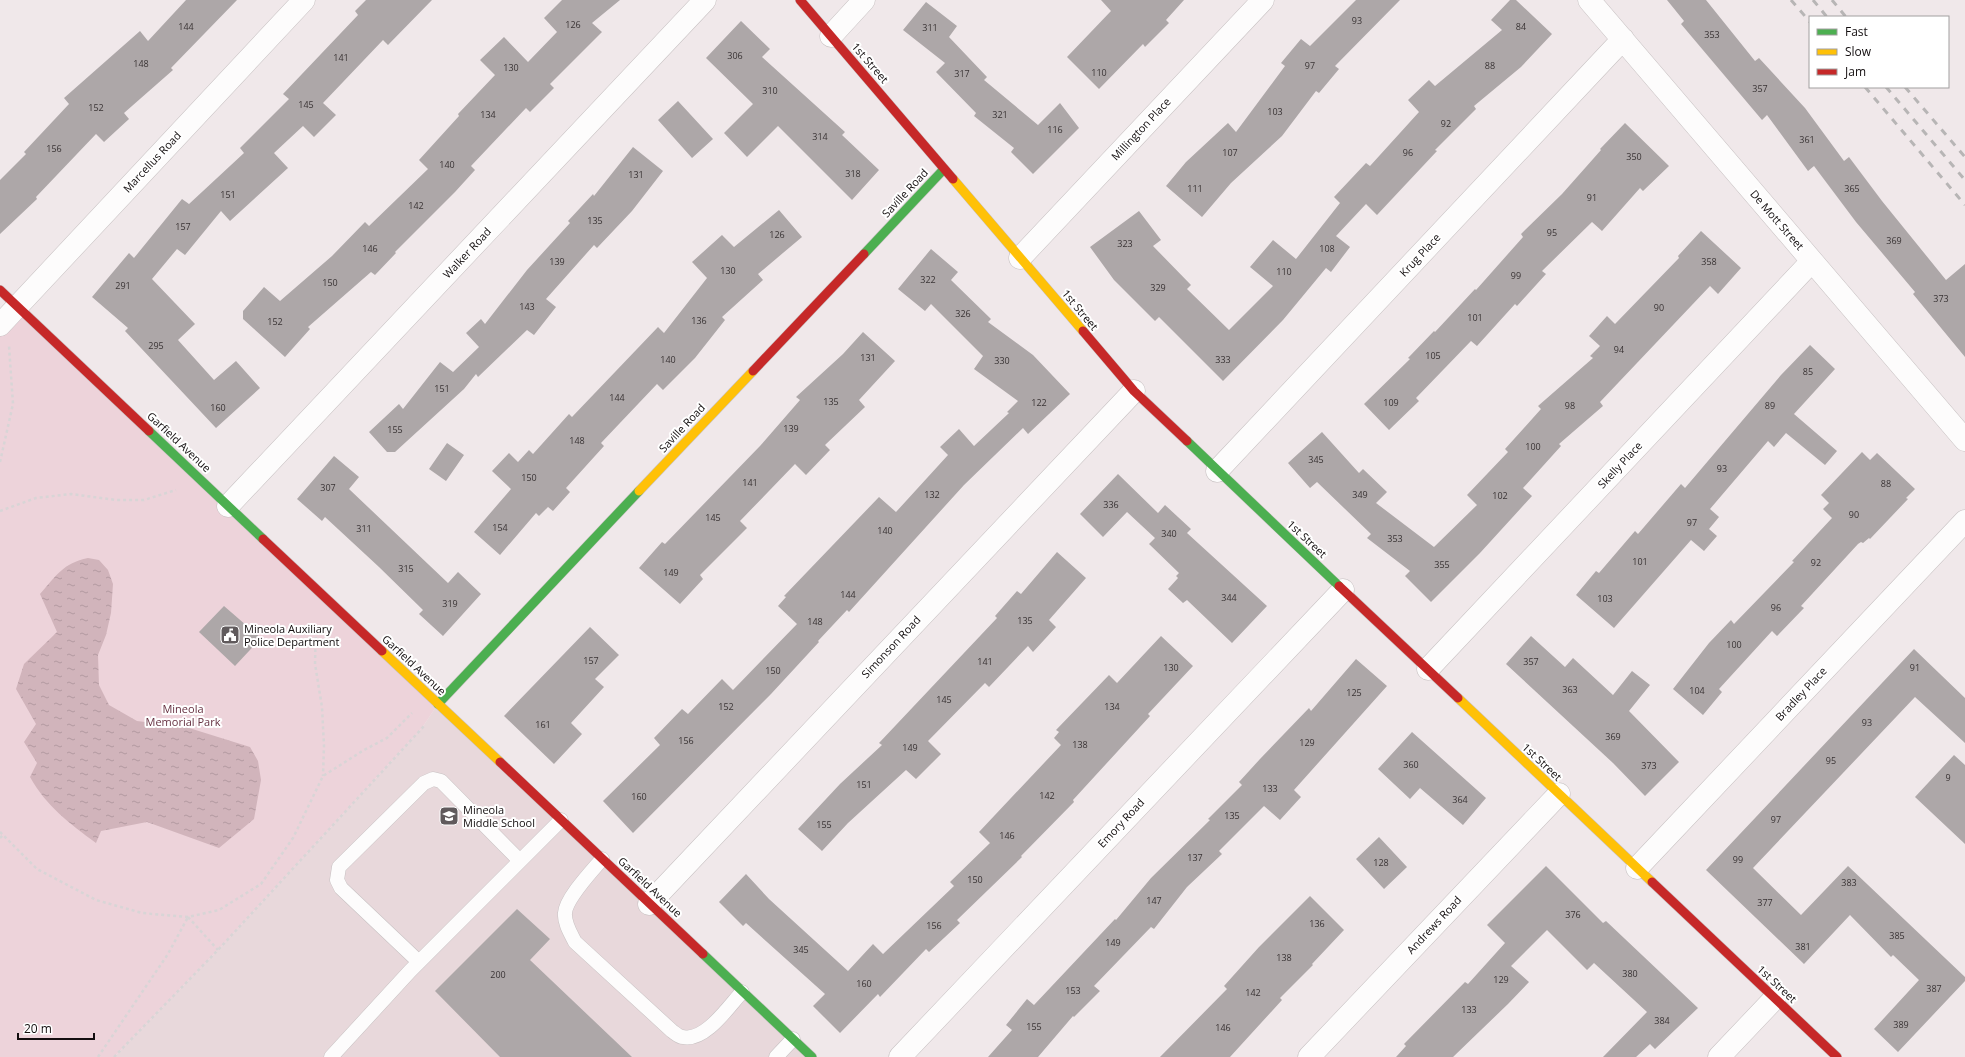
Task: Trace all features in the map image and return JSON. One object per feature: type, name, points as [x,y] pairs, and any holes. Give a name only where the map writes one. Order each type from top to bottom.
[{"type":"street","name":"Marcellus Road","points":[[8,316],[304,0]]},
{"type":"street","name":"Walker Road","points":[[228,506],[705,0]]},
{"type":"street","name":"1st Street","points":[[800,0],[1134,391],[1837,1057]]},
{"type":"street","points":[[830,36],[864,0]]},
{"type":"street","name":"Millington Place","points":[[1020,258],[1263,0]]},
{"type":"street","name":"De Mott Street","points":[[1589,0],[1965,440]]},
{"type":"street","name":"Krug Place","points":[[1217,470],[1623,39]]},
{"type":"street","name":"Saville Road","points":[[438,704],[944,169]]},
{"type":"street","name":"Skelly Place","points":[[1428,669],[1812,261]]},
{"type":"street","name":"Garfield Avenue","points":[[0,290],[8,316],[204,482],[812,1057]]},
{"type":"street","name":"Simonson Road","points":[[649,904],[1134,391]]},
{"type":"street","name":"Bradley Place","points":[[1637,868],[1965,521]]},
{"type":"street","name":"Emory Road","points":[[900,1057],[1343,590]]},
{"type":"street","name":"Andrews Road","points":[[1309,1057],[1559,794]]},
{"type":"street","points":[[1719,1057],[1775,998]]},
{"type":"lane","points":[[419,962],[341,888],[337,880],[339,867],[424,783],[433,779],[441,781],[520,860]]},
{"type":"lane","points":[[331,1057],[419,962],[561,820]]},
{"type":"lane","points":[[602,859],[576,891],[565,912],[568,930],[575,942],[672,1031],[682,1037],[694,1037],[704,1033],[742,992]]},
{"type":"lane","points":[[776,1057],[793,1039]]},
{"type":"path","points":[[0,462],[13,404],[8,316]]},
{"type":"path","points":[[0,511],[36,498],[71,494],[116,500],[144,500],[204,482]]},
{"type":"path","points":[[0,832],[38,869],[96,900],[142,913],[188,917],[219,910],[261,884],[293,838],[323,776],[324,746],[322,707],[315,664],[316,624]]},
{"type":"path","points":[[323,776],[386,738],[429,695]]},
{"type":"path","points":[[114,1057],[218,950],[422,728],[438,704]]},
{"type":"path","points":[[0,838],[3,835]]},
{"type":"path","points":[[188,917],[218,950]]},
{"type":"path","points":[[98,1057],[168,954],[188,917]]},
{"type":"shaded area","name":"Mineola Middle School","points":[[438,704],[812,1057],[114,1057],[218,950],[422,728]]},
{"type":"green space","name":"Mineola Memorial Park","points":[[18,306],[438,704],[422,728],[218,950],[114,1057],[0,1057],[0,325]]},
{"type":"water","points":[[88,558],[99,560],[108,570],[113,584],[111,613],[106,635],[98,655],[99,685],[109,705],[137,721],[186,727],[250,747],[258,761],[261,780],[254,819],[219,848],[147,822],[101,831],[96,843],[51,806],[30,777],[37,763],[24,742],[36,724],[16,689],[24,664],[57,632],[40,594],[66,567],[79,560]]},
{"type":"building","points":[[186,0],[237,0],[171,68],[173,70],[124,113],[129,119],[104,142],[96,134],[36,197],[37,199],[0,234],[0,180],[26,154],[24,152],[69,104],[64,98],[140,31],[148,41]]},
{"type":"building","points":[[366,0],[432,0],[388,45],[383,40],[323,103],[336,115],[314,137],[303,126],[274,153],[288,168],[230,221],[221,211],[185,255],[177,249],[152,279],[195,324],[178,340],[214,380],[236,361],[260,388],[216,428],[125,331],[128,328],[92,297],[129,253],[134,258],[182,199],[189,204],[244,153],[240,148],[289,99],[283,94],[358,15],[355,11]]},
{"type":"building","points":[[562,0],[620,0],[592,23],[602,32],[550,84],[554,88],[530,112],[526,108],[471,166],[475,170],[395,252],[396,253],[375,275],[371,272],[308,327],[310,329],[285,357],[243,319],[243,311],[264,287],[280,301],[332,256],[365,222],[369,226],[428,169],[419,160],[459,116],[458,114],[495,75],[480,60],[504,37],[528,62],[557,32],[544,18]]},
{"type":"building","points":[[1101,0],[1184,0],[1166,20],[1169,23],[1145,47],[1143,44],[1099,89],[1067,57],[1111,11]]},
{"type":"building","points":[[1356,0],[1400,0],[1335,66],[1339,69],[1319,93],[1316,91],[1282,136],[1231,183],[1202,217],[1166,186],[1186,162],[1228,123],[1236,132],[1285,66],[1281,63],[1301,39],[1310,46]]},
{"type":"building","points":[[1510,0],[1516,0],[1552,34],[1521,67],[1474,106],[1476,109],[1435,150],[1437,151],[1377,215],[1366,204],[1336,236],[1350,247],[1331,272],[1326,268],[1283,320],[1223,381],[1159,317],[1155,321],[1114,280],[1090,247],[1139,211],[1161,240],[1153,246],[1191,285],[1187,289],[1229,330],[1273,286],[1250,267],[1273,240],[1296,259],[1340,203],[1334,197],[1366,163],[1370,166],[1419,112],[1408,100],[1429,80],[1435,86],[1502,30],[1491,20]]},
{"type":"building","points":[[1667,0],[1706,0],[1755,61],[1759,58],[1805,108],[1844,161],[1849,157],[1882,201],[1946,280],[1965,264],[1965,357],[1913,294],[1915,292],[1856,222],[1814,166],[1808,171],[1767,115],[1762,120],[1681,24],[1684,21]]},
{"type":"building","points":[[926,2],[957,26],[949,37],[987,77],[984,80],[1038,125],[1060,103],[1079,128],[1033,174],[1011,152],[1014,148],[974,116],[976,113],[936,72],[945,63],[903,30]]},
{"type":"building","points":[[741,21],[770,49],[762,57],[845,132],[842,135],[879,170],[852,200],[778,126],[747,157],[724,133],[753,104],[706,58]]},
{"type":"building","points":[[678,101],[713,139],[692,158],[658,120]]},
{"type":"building","points":[[1625,123],[1669,166],[1643,191],[1640,188],[1602,231],[1592,222],[1542,271],[1546,274],[1517,306],[1515,304],[1477,346],[1471,341],[1416,398],[1419,401],[1389,430],[1364,404],[1410,359],[1408,358],[1434,331],[1435,332],[1475,289],[1476,290],[1523,237],[1521,234],[1562,194],[1601,150],[1600,149]]},
{"type":"building","points":[[633,147],[663,171],[632,211],[597,248],[594,245],[546,299],[556,307],[534,335],[527,330],[478,377],[476,374],[464,389],[395,452],[387,452],[369,432],[399,404],[403,409],[440,362],[453,372],[479,347],[466,333],[481,319],[485,324],[527,270],[570,223],[568,221],[593,194],[594,196]]},
{"type":"building","points":[[779,210],[802,237],[758,274],[763,280],[722,317],[725,320],[695,358],[663,390],[657,384],[601,443],[604,446],[566,488],[570,492],[553,511],[548,507],[539,516],[536,513],[500,555],[474,532],[511,489],[492,471],[509,453],[518,462],[529,450],[533,454],[569,414],[572,417],[658,327],[664,333],[707,278],[692,262],[722,235],[734,247]]},
{"type":"building","points":[[1701,231],[1741,268],[1718,294],[1710,286],[1600,402],[1603,406],[1559,444],[1561,446],[1523,488],[1532,496],[1480,553],[1431,602],[1405,576],[1410,571],[1367,538],[1371,534],[1317,482],[1310,488],[1288,463],[1322,432],[1359,473],[1363,469],[1387,492],[1376,503],[1434,547],[1477,505],[1467,495],[1508,452],[1505,449],[1541,409],[1538,406],[1593,358],[1590,356],[1600,346],[1589,336],[1607,316],[1615,324],[1679,258],[1678,256]]},
{"type":"building","points":[[931,249],[958,272],[951,280],[991,319],[988,322],[1033,355],[1070,394],[1028,434],[1023,428],[964,485],[849,612],[847,610],[771,694],[633,833],[603,801],[660,745],[654,738],[682,709],[688,714],[722,679],[733,690],[797,624],[778,606],[786,597],[784,596],[879,497],[896,512],[948,455],[940,447],[959,429],[974,446],[1009,413],[1007,412],[1018,401],[974,369],[983,356],[931,304],[925,311],[898,289]]},
{"type":"building","points":[[863,332],[895,361],[859,400],[865,407],[825,445],[830,450],[806,475],[795,464],[740,521],[747,528],[700,575],[703,579],[680,604],[639,568],[662,542],[665,544],[760,446],[800,400],[796,397],[843,354]]},
{"type":"building","points":[[1810,345],[1835,369],[1794,414],[1837,451],[1825,465],[1786,433],[1774,447],[1768,441],[1710,509],[1719,517],[1709,529],[1717,536],[1704,551],[1691,540],[1614,628],[1576,595],[1596,571],[1599,573],[1635,531],[1638,534],[1681,484],[1685,488],[1781,375]]},
{"type":"building","points":[[447,443],[464,455],[446,481],[429,469]]},
{"type":"building","points":[[1862,452],[1870,460],[1877,453],[1915,489],[1906,498],[1908,499],[1870,539],[1869,538],[1863,543],[1861,542],[1858,544],[1801,606],[1804,608],[1777,636],[1772,631],[1719,689],[1722,692],[1703,715],[1673,689],[1709,643],[1731,620],[1734,624],[1794,562],[1792,561],[1832,518],[1823,509],[1829,503],[1821,495]]},
{"type":"building","points":[[334,456],[359,477],[349,489],[448,583],[458,572],[481,594],[443,636],[419,614],[423,610],[379,567],[325,517],[322,521],[297,499]]},
{"type":"building","points":[[1118,474],[1158,513],[1165,505],[1191,529],[1187,533],[1267,606],[1232,643],[1187,600],[1183,603],[1168,589],[1178,578],[1176,576],[1179,573],[1149,544],[1155,538],[1127,512],[1103,537],[1080,514]]},
{"type":"building","points":[[1057,552],[1086,578],[1049,620],[1056,627],[1033,652],[1028,646],[989,687],[985,683],[928,741],[941,754],[916,779],[906,770],[848,823],[822,851],[798,829],[840,784],[882,745],[879,743],[997,618],[995,616],[1017,591],[1021,594]]},
{"type":"building","name":"Mineola Auxiliary Police Department","points":[[224,606],[261,638],[235,666],[199,632]]},
{"type":"building","points":[[590,627],[619,655],[595,679],[604,687],[571,723],[582,734],[554,764],[504,716]]},
{"type":"building","points":[[1161,636],[1193,666],[1148,714],[1150,716],[1073,800],[1074,802],[1021,856],[1022,857],[957,920],[960,923],[929,952],[926,949],[880,997],[878,994],[840,1033],[813,1006],[825,994],[746,923],[743,926],[719,902],[746,874],[769,899],[848,971],[873,944],[883,954],[954,886],[950,882],[990,843],[979,832],[1061,745],[1054,738],[1059,732],[1056,730],[1109,675],[1117,683]]},
{"type":"building","points":[[1531,636],[1565,667],[1573,658],[1613,695],[1632,671],[1650,685],[1629,711],[1679,762],[1645,796],[1613,763],[1506,664]]},
{"type":"building","points":[[1914,649],[1965,698],[1965,743],[1915,697],[1753,868],[1801,915],[1848,866],[1965,977],[1965,981],[1898,1052],[1874,1029],[1919,980],[1893,955],[1891,957],[1850,915],[1804,964],[1706,870]]},
{"type":"building","points":[[1356,659],[1387,686],[1294,790],[1301,797],[1280,820],[1264,806],[1219,851],[1222,854],[1187,887],[1154,929],[1151,927],[1094,986],[1100,991],[1074,1017],[1073,1016],[1038,1057],[988,1057],[1012,1030],[1006,1025],[1027,999],[1034,1005],[1115,919],[1116,920],[1151,878],[1210,820],[1208,819],[1242,785],[1239,782],[1309,708],[1311,711]]},
{"type":"building","points":[[1412,732],[1486,798],[1463,825],[1420,788],[1410,799],[1378,769]]},
{"type":"building","points":[[1954,755],[1965,765],[1965,844],[1915,797]]},
{"type":"building","points":[[1379,837],[1407,867],[1384,889],[1356,859]]},
{"type":"building","points":[[1546,866],[1603,923],[1606,921],[1698,1008],[1655,1049],[1650,1044],[1636,1057],[1603,1057],[1647,1012],[1594,963],[1587,970],[1547,930],[1511,966],[1529,982],[1453,1057],[1396,1057],[1406,1046],[1404,1044],[1465,982],[1468,984],[1505,943],[1487,925]]},
{"type":"building","points":[[1310,896],[1344,930],[1312,964],[1313,965],[1280,998],[1282,1000],[1230,1057],[1160,1057],[1227,989],[1224,986],[1259,947]]},
{"type":"building","points":[[517,909],[550,939],[530,960],[632,1057],[500,1057],[435,991]]},
{"type":"railway","points":[[1791,0],[1809,21]]},
{"type":"railway","points":[[1813,0],[1826,16]]},
{"type":"railway","points":[[1832,0],[1845,16]]},
{"type":"railway","points":[[1866,88],[1965,205]]},
{"type":"railway","points":[[1887,88],[1965,180]]},
{"type":"railway","points":[[1906,88],[1965,157]]},
{"type":"traffic: fast","points":[[864,254],[944,169]]},
{"type":"traffic: fast","points":[[149,431],[263,539]]},
{"type":"traffic: fast","points":[[1187,441],[1339,586]]},
{"type":"traffic: fast","points":[[438,704],[639,491]]},
{"type":"traffic: fast","points":[[703,954],[812,1057]]},
{"type":"traffic: slow","points":[[953,179],[1083,331]]},
{"type":"traffic: slow","points":[[639,491],[753,371]]},
{"type":"traffic: slow","points":[[382,651],[500,762]]},
{"type":"traffic: slow","points":[[1458,698],[1652,882]]},
{"type":"traffic: jam","points":[[800,0],[953,179]]},
{"type":"traffic: jam","points":[[753,371],[864,254]]},
{"type":"traffic: jam","points":[[0,290],[149,431]]},
{"type":"traffic: jam","points":[[1083,331],[1134,391],[1187,441]]},
{"type":"traffic: jam","points":[[263,539],[382,651]]},
{"type":"traffic: jam","points":[[1339,586],[1458,698]]},
{"type":"traffic: jam","points":[[500,762],[703,954]]},
{"type":"traffic: jam","points":[[1652,882],[1837,1057]]},
{"type":"place","name":"Mineola Auxiliary Police Department","points":[[230,635]]},
{"type":"place","name":"Mineola Middle School","points":[[449,816]]}]
